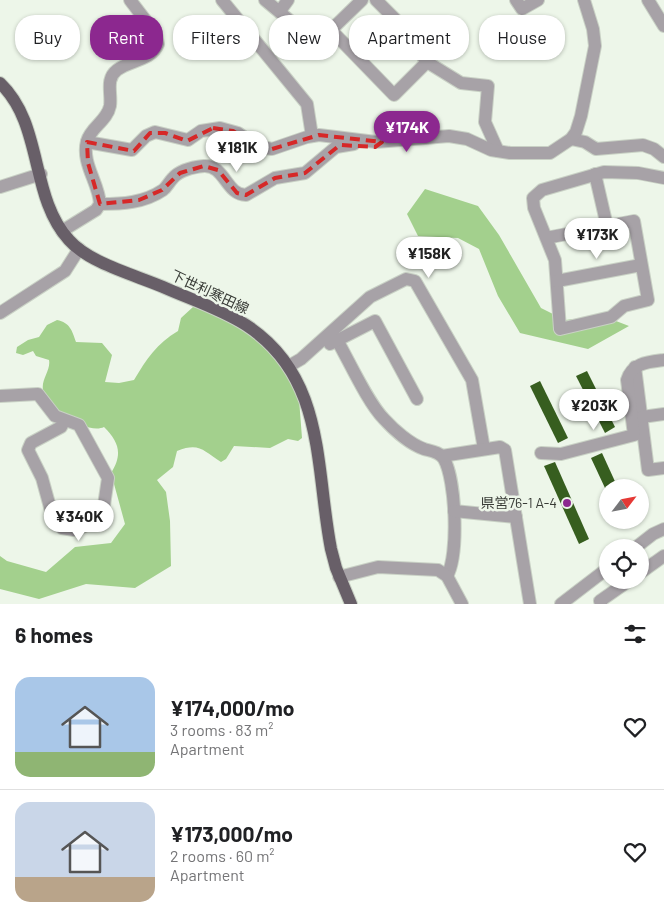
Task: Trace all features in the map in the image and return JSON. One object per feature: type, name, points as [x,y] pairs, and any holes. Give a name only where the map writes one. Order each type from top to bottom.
[{"type":"main road","name":"下世利寒田線","points":[[0,83],[16,101],[24,116],[51,210],[62,231],[79,249],[238,320],[270,344],[289,366],[303,391],[311,415],[328,532],[339,577],[351,604]]},
{"type":"street","points":[[62,231],[96,210],[100,204],[96,181],[88,163],[87,142],[91,132],[109,109],[110,81],[113,73],[148,55],[158,44],[155,32],[130,0]]},
{"type":"street","points":[[222,0],[307,104],[312,136]]},
{"type":"street","points":[[265,0],[284,15]]},
{"type":"street","points":[[280,11],[288,0]]},
{"type":"street","points":[[339,22],[362,0]]},
{"type":"street","points":[[376,0],[395,19],[427,62],[462,83],[488,86],[485,122],[498,151]]},
{"type":"street","points":[[516,0],[522,9],[538,0]]},
{"type":"street","points":[[87,142],[132,150],[150,133],[165,133],[188,140],[201,131],[220,128],[238,133],[256,146],[272,149],[312,136],[382,142],[455,137],[498,151],[510,153],[550,153],[571,139],[576,132],[581,116],[595,46],[593,28],[584,0]]},
{"type":"street","points":[[648,0],[664,26]]},
{"type":"street","points":[[339,38],[394,94],[427,62]]},
{"type":"street","points":[[571,139],[584,142],[596,149],[642,146],[654,149],[664,157]]},
{"type":"street","points":[[100,204],[135,202],[162,190],[180,173],[204,166],[218,170],[237,192],[246,194],[275,178],[305,173],[340,145],[353,143],[375,147],[382,142]]},
{"type":"street","points":[[546,238],[634,221],[648,300],[624,306],[611,317],[560,329],[555,260],[546,238],[534,208],[533,198],[542,190],[604,172],[638,173],[664,178]]},
{"type":"street","points":[[0,187],[41,174]]},
{"type":"street","points":[[595,174],[607,226]]},
{"type":"street","points":[[0,313],[65,271],[79,249]]},
{"type":"street","points":[[557,281],[642,265]]},
{"type":"street","points":[[301,358],[370,297],[406,279],[414,281],[472,380],[484,449]]},
{"type":"street","points":[[289,366],[301,358],[375,321],[416,399]]},
{"type":"street","points":[[337,340],[385,421],[413,443],[442,456],[500,447],[505,450],[530,604]]},
{"type":"street","points":[[541,453],[561,454],[634,435],[627,380],[629,373],[635,366],[664,360]]},
{"type":"street","points":[[635,366],[648,470],[664,468]]},
{"type":"street","points":[[0,396],[38,394],[55,416],[80,426],[105,472],[108,483],[102,519],[74,530],[62,528],[53,518],[42,478],[28,450],[31,442],[61,427],[64,421]]},
{"type":"street","points":[[642,417],[664,414]]},
{"type":"street","points":[[442,456],[454,512],[453,558],[447,576]]},
{"type":"street","points":[[454,512],[516,517]]},
{"type":"street","points":[[647,539],[664,529]]},
{"type":"street","points":[[649,567],[664,556]]},
{"type":"street","points":[[339,577],[370,568],[392,566],[438,570],[447,576],[462,604]]},
{"type":"street","points":[[561,604],[599,575]]},
{"type":"street","points":[[601,604],[600,601],[617,589]]},
{"type":"highlighted area","points":[[213,128],[233,131],[252,144],[272,149],[319,135],[382,142],[375,147],[340,145],[305,173],[275,178],[246,195],[237,193],[218,170],[204,166],[180,173],[162,190],[139,200],[100,204],[88,163],[87,142],[134,151],[150,133],[165,133],[187,141]]},
{"type":"green space","points":[[425,189],[478,206],[499,235],[541,308],[565,320],[603,316],[629,326],[588,349],[520,333],[498,296],[479,249],[458,238],[418,236],[407,214]]},
{"type":"green space","points":[[193,307],[222,312],[262,341],[285,365],[299,399],[302,438],[298,441],[288,439],[270,448],[234,446],[226,459],[221,462],[201,449],[191,447],[177,451],[173,467],[157,480],[166,492],[170,521],[171,566],[135,588],[86,584],[39,599],[0,589],[0,556],[7,561],[46,572],[75,547],[111,543],[125,524],[111,473],[118,454],[118,448],[113,438],[104,427],[88,427],[79,424],[69,419],[52,405],[43,390],[43,382],[49,367],[49,360],[36,356],[33,351],[23,355],[16,353],[17,347],[28,340],[39,337],[47,325],[57,320],[65,323],[70,328],[76,342],[102,343],[112,355],[105,382],[119,383],[134,380],[153,352],[178,331],[181,318]]},
{"type":"building","points":[[587,371],[615,427],[605,433],[576,376]]},
{"type":"building","points":[[540,381],[568,438],[558,443],[530,386]]},
{"type":"building","points":[[602,453],[614,479],[601,479],[591,458]]},
{"type":"building","name":"県営76-1 A-4","points":[[555,462],[589,539],[579,544],[544,466]]},
{"type":"place","name":"県営76-1 A-4","points":[[567,503]]}]
